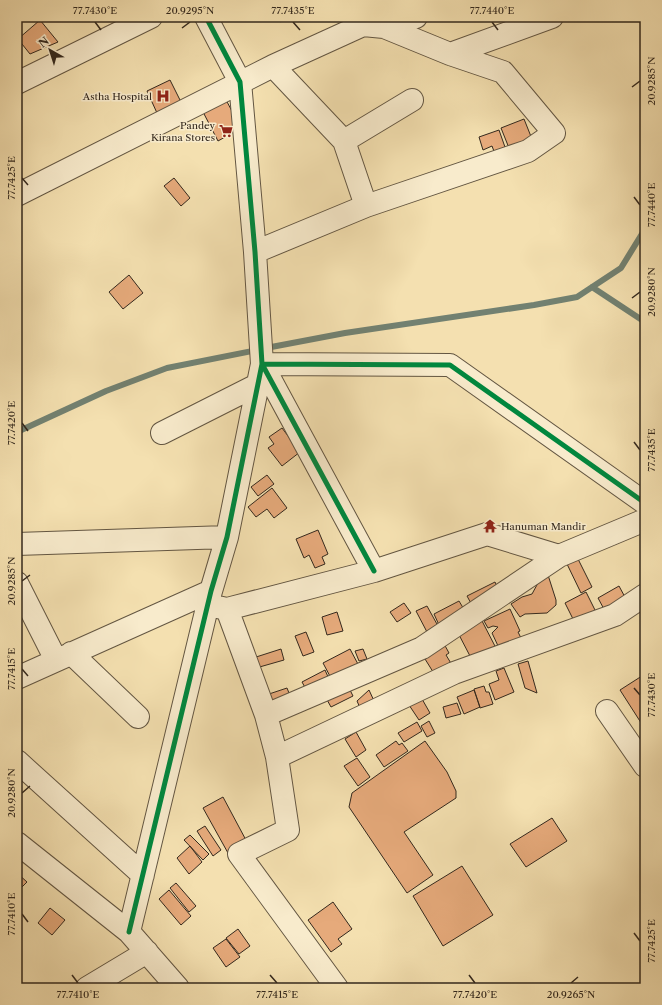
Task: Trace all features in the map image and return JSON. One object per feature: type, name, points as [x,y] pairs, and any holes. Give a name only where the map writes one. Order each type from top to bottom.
[{"type":"street","points":[[17,84],[151,17]]},
{"type":"street","points":[[129,932],[215,602],[260,368],[255,252],[240,82],[206,17]]},
{"type":"street","points":[[17,194],[273,66],[375,23],[416,17]]},
{"type":"street","points":[[450,54],[552,17]]},
{"type":"street","points":[[255,252],[366,206],[528,151],[554,133],[503,72],[450,54],[375,23]]},
{"type":"street","points":[[273,66],[344,141],[366,206]]},
{"type":"street","points":[[344,141],[412,100]]},
{"type":"street","points":[[162,433],[260,368],[450,365],[645,503]]},
{"type":"street","points":[[260,368],[374,571]]},
{"type":"street","points":[[266,715],[422,648],[559,556],[645,520]]},
{"type":"street","points":[[17,678],[64,657],[215,602],[374,571],[487,534],[559,556]]},
{"type":"street","points":[[17,544],[227,537]]},
{"type":"street","points":[[17,583],[64,657],[138,717]]},
{"type":"street","points":[[277,757],[454,673],[615,614],[645,595]]},
{"type":"street","points":[[215,602],[266,715],[277,757],[288,830],[239,854],[337,988]]},
{"type":"street","points":[[607,711],[645,766]]},
{"type":"street","points":[[17,761],[143,875]]},
{"type":"street","points":[[17,843],[129,932],[178,988]]},
{"type":"street","points":[[87,988],[147,952]]},
{"type":"building","points":[[276,17],[286,17],[280,22]]},
{"type":"building","points":[[40,20],[58,42],[30,54],[18,39]]},
{"type":"building","points":[[170,80],[181,102],[157,113],[147,91]]},
{"type":"building","points":[[225,98],[241,128],[218,141],[202,110]]},
{"type":"building","points":[[524,119],[532,139],[511,153],[501,128]]},
{"type":"building","points":[[499,130],[506,150],[495,154],[492,146],[483,150],[479,137]]},
{"type":"building","points":[[174,178],[190,198],[181,206],[164,186]]},
{"type":"building","points":[[129,275],[143,293],[123,309],[109,292]]},
{"type":"building","points":[[282,428],[300,452],[282,466],[268,448],[274,444],[269,437]]},
{"type":"building","points":[[267,475],[274,484],[258,496],[251,487]]},
{"type":"building","points":[[272,488],[287,508],[274,518],[267,509],[256,517],[248,507]]},
{"type":"building","points":[[318,530],[328,554],[322,557],[325,564],[315,568],[309,555],[304,558],[296,539]]},
{"type":"building","points":[[578,559],[592,587],[581,593],[567,564]]},
{"type":"building","points":[[548,575],[556,600],[556,605],[547,613],[525,614],[520,617],[511,604],[522,597],[532,594],[538,583]]},
{"type":"building","points":[[495,582],[500,593],[473,607],[467,596]]},
{"type":"building","points":[[619,586],[626,599],[605,611],[598,598]]},
{"type":"building","points":[[586,592],[596,612],[575,623],[565,603]]},
{"type":"building","points":[[459,601],[465,611],[439,625],[434,614]]},
{"type":"building","points":[[404,603],[411,613],[397,622],[390,612]]},
{"type":"building","points":[[427,606],[438,626],[427,632],[416,611]]},
{"type":"building","points":[[510,609],[520,631],[518,632],[521,638],[499,648],[492,633],[498,627],[493,626],[488,628],[484,621]]},
{"type":"building","points":[[337,612],[343,631],[327,635],[322,617]]},
{"type":"building","points":[[481,619],[497,650],[470,656],[457,631]]},
{"type":"building","points":[[306,632],[314,652],[303,656],[295,636]]},
{"type":"building","points":[[443,642],[449,653],[446,655],[452,665],[435,675],[420,651]]},
{"type":"building","points":[[281,649],[284,660],[256,668],[253,658]]},
{"type":"building","points":[[350,649],[359,666],[332,680],[323,663]]},
{"type":"building","points":[[363,649],[367,659],[359,661],[355,651]]},
{"type":"building","points":[[528,661],[537,693],[525,688],[518,664]]},
{"type":"building","points":[[504,668],[514,692],[495,700],[489,684],[499,680],[496,671]]},
{"type":"building","points":[[325,670],[329,679],[307,691],[302,682]]},
{"type":"building","points":[[645,674],[645,729],[620,690]]},
{"type":"building","points":[[348,686],[353,696],[331,707],[326,698]]},
{"type":"building","points":[[484,686],[486,692],[489,692],[493,704],[480,708],[474,689]]},
{"type":"building","points":[[287,688],[291,698],[266,706],[263,696]]},
{"type":"building","points":[[369,690],[375,703],[361,710],[357,701]]},
{"type":"building","points":[[474,690],[480,707],[464,714],[457,697]]},
{"type":"building","points":[[422,699],[430,713],[419,720],[407,702]]},
{"type":"building","points":[[457,703],[461,714],[446,718],[443,707]]},
{"type":"building","points":[[429,721],[435,733],[427,737],[421,726]]},
{"type":"building","points":[[417,722],[422,731],[404,742],[398,733]]},
{"type":"building","points":[[356,732],[366,750],[356,757],[345,739]]},
{"type":"building","points":[[396,741],[399,745],[402,743],[408,751],[384,767],[376,755]]},
{"type":"building","points":[[425,741],[447,772],[456,791],[456,798],[404,832],[433,875],[407,893],[349,807],[352,793]]},
{"type":"building","points":[[357,758],[370,777],[358,786],[344,766]]},
{"type":"building","points":[[223,797],[247,842],[228,853],[203,808]]},
{"type":"building","points":[[552,818],[567,841],[526,867],[510,844]]},
{"type":"building","points":[[205,826],[221,850],[213,856],[197,831]]},
{"type":"building","points":[[190,835],[209,854],[203,860],[184,840]]},
{"type":"building","points":[[190,846],[202,862],[189,874],[177,858]]},
{"type":"building","points":[[462,866],[493,915],[443,946],[413,896]]},
{"type":"building","points":[[17,873],[27,882],[17,892]]},
{"type":"building","points":[[176,883],[196,906],[189,912],[170,888]]},
{"type":"building","points":[[169,890],[191,916],[181,925],[159,899]]},
{"type":"building","points":[[333,902],[352,929],[338,939],[342,944],[331,952],[308,920]]},
{"type":"building","points":[[50,908],[65,920],[52,935],[38,923]]},
{"type":"building","points":[[238,929],[250,946],[239,954],[226,938]]},
{"type":"building","points":[[226,939],[240,957],[226,967],[213,948]]},
{"type":"waterway","points":[[266,348],[345,333],[534,305],[577,297],[621,268],[645,229]]},
{"type":"waterway","points":[[592,287],[645,322]]},
{"type":"waterway","points":[[17,432],[106,391],[167,368],[257,350]]},
{"type":"cycle path","points":[[129,932],[211,591],[227,537],[262,364],[255,252],[240,82],[206,17]]},
{"type":"cycle path","points":[[374,571],[262,364],[450,365],[645,503]]},
{"type":"place","name":"Astha Hospital","points":[[163,96]]},
{"type":"place","name":"Pandey Kirana Stores","points":[[226,131]]},
{"type":"place","name":"Hanuman Mandir","points":[[490,526]]}]
